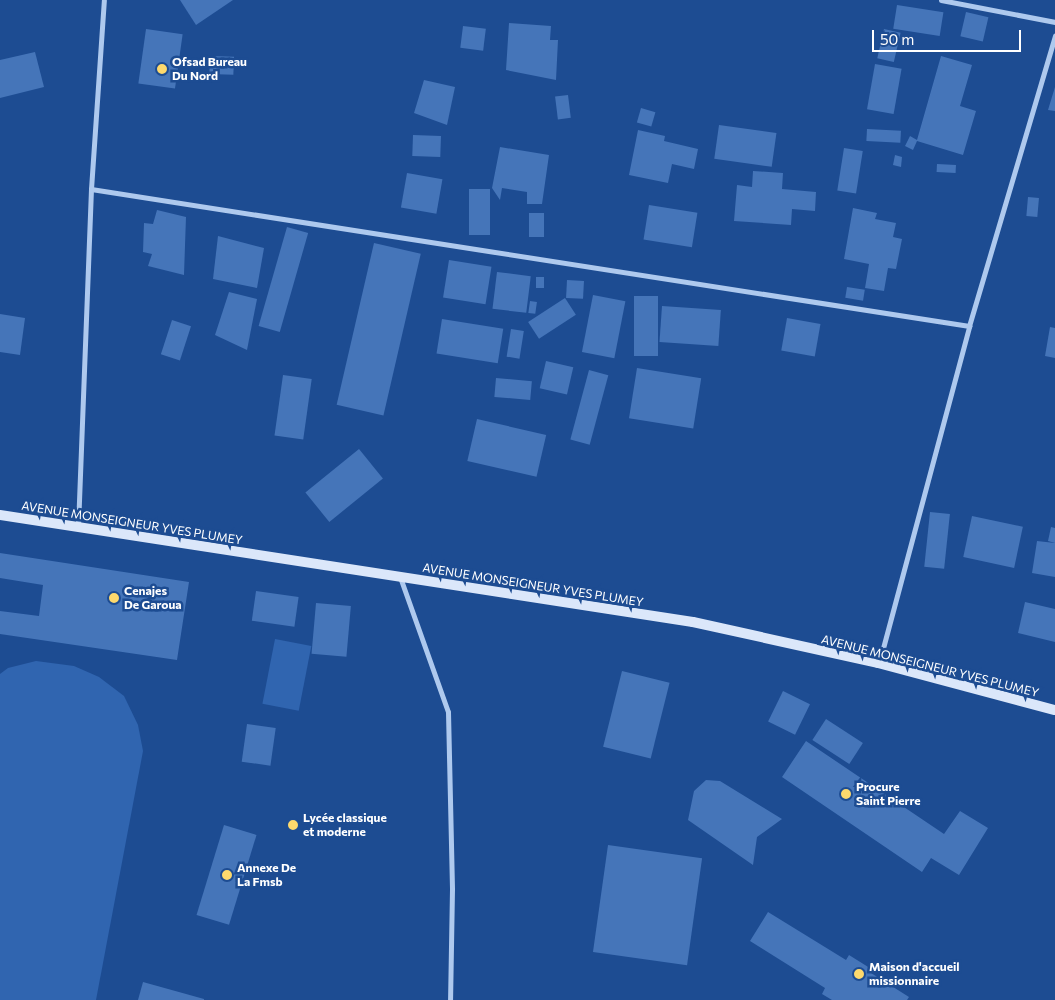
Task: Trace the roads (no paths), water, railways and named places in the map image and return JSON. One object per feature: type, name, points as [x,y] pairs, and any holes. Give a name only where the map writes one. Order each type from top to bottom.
[{"type":"main road","name":"AVENUE MONSEIGNEUR YVES PLUMEY","points":[[0,515],[693,622],[878,663],[1055,710]]},
{"type":"street","points":[[78,527],[91,189],[104,0]]},
{"type":"street","points":[[941,0],[1055,22]]},
{"type":"street","points":[[878,663],[969,326],[1055,35]]},
{"type":"street","points":[[91,189],[969,326]]},
{"type":"street","points":[[400,577],[448,712],[452,889],[450,1000]]},
{"type":"place","name":"Ofsad Bureau Du Nord","points":[[162,69]]},
{"type":"place","name":"Cenajes De Garoua","points":[[114,598]]},
{"type":"place","name":"Procure Saint Pierre","points":[[846,794]]},
{"type":"place","name":"Lycée classique et moderne","points":[[293,825]]},
{"type":"place","name":"Annexe De La Fmsb","points":[[227,875]]},
{"type":"place","name":"Maison d'accueil missionnaire","points":[[859,974]]}]
